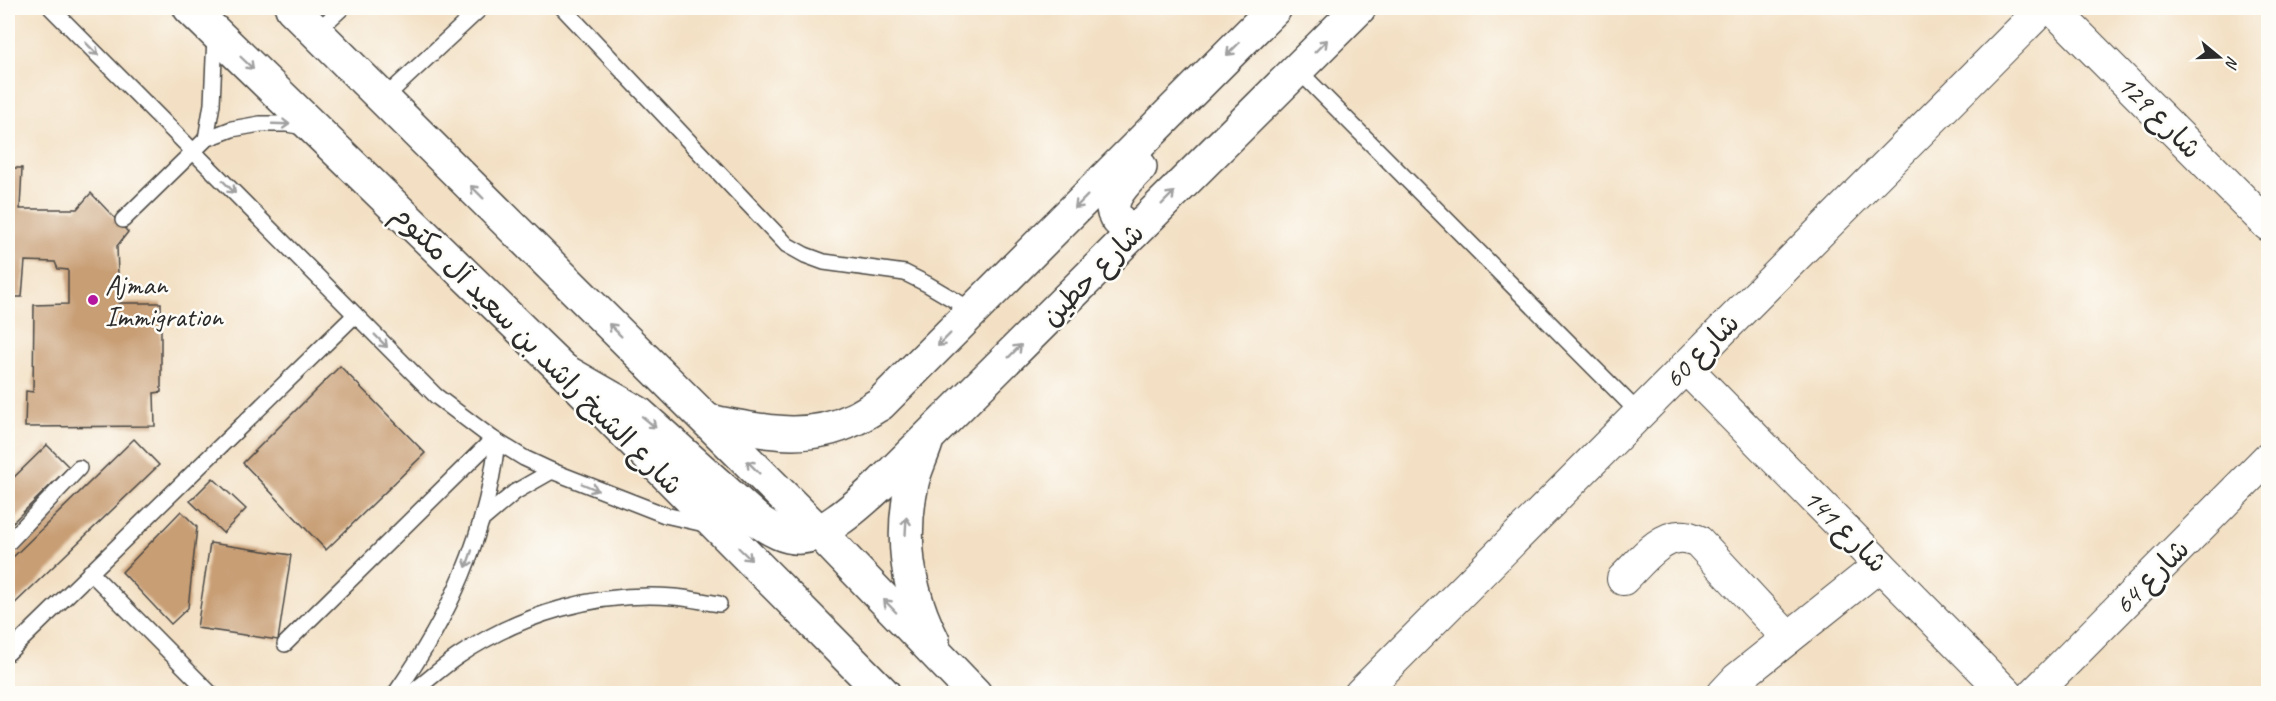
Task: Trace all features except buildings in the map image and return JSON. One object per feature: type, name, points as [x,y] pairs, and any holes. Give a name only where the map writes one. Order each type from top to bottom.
[{"type":"main road","name":"شارع الشيخ راشد بن سعيد آل مكتوم","points":[[190,8],[563,370],[884,693]]},
{"type":"main road","points":[[292,8],[820,533],[975,693]]},
{"type":"main road","name":"شارع حطين","points":[[708,421],[786,434],[819,431],[851,421],[880,404],[1275,8]]},
{"type":"main road","name":"شارع حطين","points":[[820,533],[857,507],[1359,8]]},
{"type":"main road","points":[[1134,232],[1121,225],[1113,213],[1113,199],[1121,187],[1182,123],[1193,108],[1207,74]]},
{"type":"main road","points":[[563,370],[638,413],[771,530],[787,536],[804,538],[820,533]]},
{"type":"main road","points":[[929,436],[913,480],[905,527],[909,574],[922,619],[944,662]]},
{"type":"street","name":"شارع 60","points":[[1360,693],[2043,8]]},
{"type":"street","name":"شارع 129","points":[[2052,8],[2268,225]]},
{"type":"street","name":"شارع 141","points":[[1685,367],[2007,693]]},
{"type":"street","name":"شارع 64","points":[[2034,693],[2268,458]]},
{"type":"street","points":[[1623,579],[1658,545],[1671,538],[1685,537],[1698,541],[1788,638]]},
{"type":"street","points":[[1723,693],[1737,679],[1880,565]]},
{"type":"lane","points":[[51,8],[436,396],[495,440],[524,458],[665,515],[717,527]]},
{"type":"lane","points":[[316,32],[342,8]]},
{"type":"lane","points":[[382,99],[481,8]]},
{"type":"lane","points":[[564,8],[787,245],[824,262],[905,273],[973,311]]},
{"type":"lane","points":[[206,139],[212,104],[215,33]]},
{"type":"lane","points":[[1297,69],[1640,412]]},
{"type":"lane","points":[[123,220],[206,139],[232,129],[260,124],[287,124],[315,129]]},
{"type":"lane","points":[[8,652],[355,315]]},
{"type":"lane","points":[[395,693],[441,622],[465,572],[491,485],[495,440]]},
{"type":"lane","points":[[285,644],[495,440]]},
{"type":"lane","points":[[8,543],[80,468]]},
{"type":"lane","points":[[482,520],[514,492],[552,471]]},
{"type":"lane","points":[[90,572],[211,693]]},
{"type":"lane","points":[[410,693],[485,639],[538,616],[582,603],[628,597],[674,597],[719,604]]},
{"type":"place","name":"Ajman Immigration","points":[[93,300]]}]
